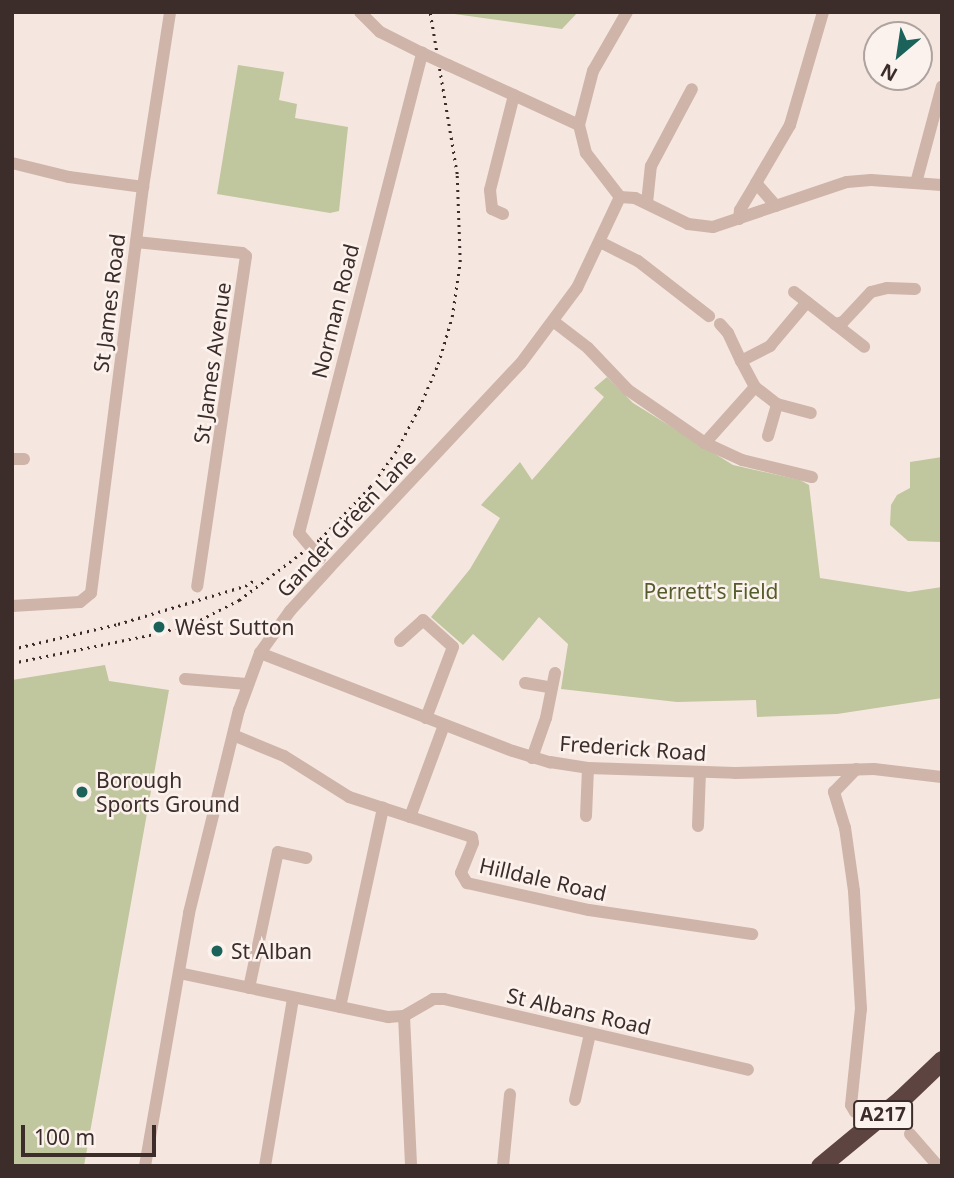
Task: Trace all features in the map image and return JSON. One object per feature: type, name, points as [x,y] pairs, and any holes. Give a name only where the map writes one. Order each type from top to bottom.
[{"type":"highway","name":"A217","points":[[820,1166],[894,1105],[942,1060]]},
{"type":"street","name":"St James Road","points":[[12,606],[80,602],[92,593],[143,187],[170,12]]},
{"type":"street","points":[[360,12],[380,32],[579,125]]},
{"type":"street","points":[[627,12],[593,71],[579,125],[586,153],[620,197],[627,195],[702,227],[723,225],[847,182],[871,180],[942,185]]},
{"type":"street","points":[[740,219],[740,210],[790,125],[823,12]]},
{"type":"street","name":"Norman Road","points":[[325,562],[299,533],[422,53]]},
{"type":"street","points":[[916,183],[942,86]]},
{"type":"street","points":[[647,203],[651,166],[692,88]]},
{"type":"street","points":[[503,214],[492,209],[490,190],[514,96]]},
{"type":"street","points":[[12,163],[69,177],[143,187]]},
{"type":"street","points":[[756,183],[776,206]]},
{"type":"street","name":"Gander Green Lane","points":[[145,1166],[189,913],[233,735],[247,684],[260,653],[325,562],[522,363],[577,288],[620,197]]},
{"type":"street","name":"St James Avenue","points":[[136,242],[242,253],[246,256],[197,586]]},
{"type":"street","points":[[600,242],[638,261],[728,333],[755,387],[777,404],[811,412]]},
{"type":"street","points":[[835,324],[842,322],[871,292],[887,288],[911,289]]},
{"type":"street","points":[[794,292],[864,347]]},
{"type":"street","points":[[741,361],[770,346],[807,302]]},
{"type":"street","points":[[553,321],[588,348],[628,390],[705,443],[742,460],[812,477]]},
{"type":"street","points":[[705,443],[755,387]]},
{"type":"street","points":[[768,436],[777,404]]},
{"type":"street","points":[[400,641],[423,620],[453,647],[426,718]]},
{"type":"street","name":"Frederick Road","points":[[260,653],[532,758],[588,768],[700,772],[856,769],[942,777]]},
{"type":"street","points":[[532,758],[546,718],[555,673]]},
{"type":"street","points":[[186,679],[247,684]]},
{"type":"street","points":[[524,683],[552,688]]},
{"type":"street","points":[[410,817],[444,725]]},
{"type":"street","name":"Hilldale Road","points":[[233,735],[284,756],[342,794],[472,837],[473,843],[461,873],[467,883],[610,914],[752,934]]},
{"type":"street","points":[[586,816],[588,768]]},
{"type":"street","points":[[834,792],[856,769]]},
{"type":"street","points":[[818,770],[834,792],[845,828],[855,891],[861,1009],[851,1105],[855,1112]]},
{"type":"street","points":[[698,826],[700,772]]},
{"type":"street","points":[[340,1007],[383,808]]},
{"type":"street","points":[[249,988],[261,943],[267,897],[278,852],[306,858]]},
{"type":"street","points":[[267,897],[282,900]]},
{"type":"street","points":[[178,973],[388,1017],[404,1016],[411,1166]]},
{"type":"street","points":[[265,1166],[293,998]]},
{"type":"street","name":"St Albans Road","points":[[404,1016],[433,999],[444,999],[748,1070]]},
{"type":"street","points":[[576,1100],[590,1034]]},
{"type":"street","points":[[503,1166],[510,1094]]},
{"type":"street","points":[[910,1134],[938,1166]]},
{"type":"green space","points":[[440,12],[578,12],[562,29]]},
{"type":"green space","points":[[238,65],[284,72],[279,100],[297,104],[295,118],[348,127],[339,211],[330,213],[217,194]]},
{"type":"green space","name":"Perrett's Field","points":[[607,377],[633,403],[733,465],[800,480],[809,485],[820,578],[909,592],[942,587],[942,698],[837,714],[757,717],[756,700],[677,702],[561,689],[568,644],[539,617],[503,661],[473,634],[463,645],[431,617],[470,569],[500,518],[481,505],[520,462],[532,480],[604,397],[594,388]]},
{"type":"green space","points":[[942,457],[942,542],[908,541],[890,525],[891,505],[897,495],[910,488],[910,462]]},
{"type":"green space","points":[[105,665],[109,681],[169,690],[84,1166],[12,1166],[12,680]]},
{"type":"railway","points":[[12,663],[155,634],[194,623],[239,600],[320,539],[370,487],[395,453],[438,364],[452,317],[460,262],[457,174],[430,12]]},
{"type":"railway","points":[[12,649],[118,624],[245,586],[256,579]]},
{"type":"place","name":"West Sutton","points":[[159,627]]},
{"type":"place","name":"Borough Sports Ground","points":[[82,792]]},
{"type":"place","name":"St Alban","points":[[217,951]]}]
